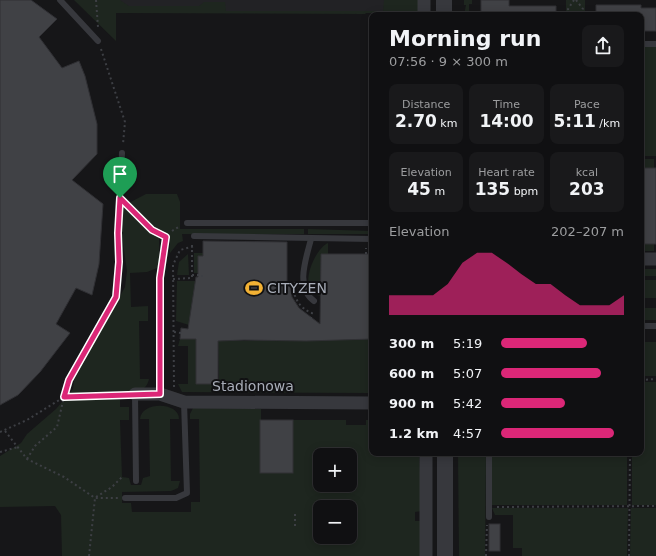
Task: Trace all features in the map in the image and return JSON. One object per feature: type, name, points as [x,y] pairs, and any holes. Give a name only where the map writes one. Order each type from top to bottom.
[{"type":"street","points":[[424,0],[424,12]]},
{"type":"street","points":[[444,0],[444,12]]},
{"type":"street","points":[[644,259],[656,259]]},
{"type":"street","name":"Stadionowa","points":[[135,394],[160,394],[184,402],[369,402]]},
{"type":"street","points":[[426,556],[426,458],[445,458],[445,556]]},
{"type":"lane","points":[[60,0],[98,41]]},
{"type":"lane","points":[[644,44],[656,44]]},
{"type":"lane","points":[[119,262],[118,233],[122,153]]},
{"type":"lane","points":[[187,223],[369,223]]},
{"type":"lane","points":[[194,236],[369,239]]},
{"type":"lane","points":[[160,394],[160,278],[166,237]]},
{"type":"lane","points":[[310,239],[304,264],[303,284],[307,296],[314,301]]},
{"type":"lane","points":[[644,326],[656,326]]},
{"type":"lane","points":[[135,394],[136,481]]},
{"type":"lane","points":[[125,498],[176,498],[187,493],[184,402]]},
{"type":"lane","points":[[489,456],[489,517]]},
{"type":"path","points":[[96,0],[98,41],[125,122],[122,153]]},
{"type":"path","points":[[568,12],[568,10],[575,0],[583,9],[583,12]]},
{"type":"path","points":[[120,198],[152,230],[166,237],[175,228],[187,223]]},
{"type":"path","points":[[173,278],[192,278],[192,236],[194,236]]},
{"type":"path","points":[[366,245],[366,254]]},
{"type":"path","points":[[176,391],[174,386],[173,265],[180,250],[193,246]]},
{"type":"path","points":[[27,458],[35,446],[57,427],[69,380],[116,297],[119,262]]},
{"type":"path","points":[[192,275],[202,275],[202,277]]},
{"type":"path","points":[[295,283],[293,283],[294,296],[301,306],[312,313],[311,318]]},
{"type":"path","points":[[174,332],[180,333]]},
{"type":"path","points":[[644,380],[656,379]]},
{"type":"path","points":[[0,432],[5,431],[64,397],[135,394]]},
{"type":"path","points":[[5,431],[27,458],[64,477],[95,498],[125,498]]},
{"type":"path","points":[[0,452],[18,447]]},
{"type":"path","points":[[629,556],[630,456]]},
{"type":"path","points":[[95,498],[112,488],[122,477]]},
{"type":"path","points":[[89,556],[95,498]]},
{"type":"path","points":[[489,507],[656,506]]},
{"type":"path","points":[[295,526],[296,513]]},
{"type":"path","points":[[486,556],[487,524],[489,517]]},
{"type":"shaded area","points":[[74,0],[120,0],[129,6],[199,6],[204,2],[225,2],[226,11],[383,11],[384,0],[420,0],[420,12],[369,12],[365,14],[116,13],[116,41]]},
{"type":"shaded area","points":[[115,0],[411,0],[411,12],[116,13]]},
{"type":"shaded area","points":[[464,0],[472,0],[472,4],[469,4],[469,12],[465,12],[466,5],[464,5]]},
{"type":"shaded area","points":[[566,0],[585,0],[585,12],[566,12]]},
{"type":"shaded area","points":[[644,47],[656,47],[656,156],[644,156]]},
{"type":"shaded area","points":[[644,159],[654,159],[654,168],[644,168]]},
{"type":"shaded area","points":[[146,194],[177,194],[180,202],[180,229],[304,229],[304,234],[182,234],[183,241],[178,243],[170,253],[170,237],[159,238],[159,264],[157,268],[147,272],[130,273],[131,307],[148,306],[148,321],[139,321],[140,379],[149,379],[145,387],[138,391],[120,392],[120,407],[129,407],[129,420],[120,420],[122,477],[129,478],[131,485],[141,485],[143,478],[150,476],[149,419],[140,419],[142,413],[147,409],[160,406],[173,409],[177,413],[179,419],[170,419],[171,481],[180,481],[178,488],[171,491],[122,492],[122,503],[131,503],[132,512],[191,512],[191,502],[200,502],[199,419],[190,419],[190,414],[193,408],[261,409],[261,420],[346,420],[346,425],[366,425],[366,420],[369,420],[369,456],[419,456],[422,511],[415,512],[415,521],[422,521],[422,556],[62,556],[61,515],[55,506],[0,507],[0,456],[21,443],[27,434],[56,409],[73,389],[74,380],[125,287],[127,271],[122,236],[123,206]]},
{"type":"shaded area","points":[[308,229],[369,231],[369,234],[308,234]]},
{"type":"shaded area","points":[[328,243],[328,254],[321,254],[321,296],[314,293],[309,288],[308,280],[317,254],[322,247]]},
{"type":"shaded area","points":[[644,244],[654,244],[654,251],[644,251]]},
{"type":"shaded area","points":[[194,253],[205,253],[206,256],[198,256],[198,270],[205,273],[194,273]]},
{"type":"shaded area","points":[[188,254],[189,275],[177,275],[179,262]]},
{"type":"shaded area","points":[[644,269],[656,269],[656,276],[644,276]]},
{"type":"shaded area","points":[[644,280],[656,280],[656,298],[644,298]]},
{"type":"shaded area","points":[[177,281],[196,281],[189,325],[176,321]]},
{"type":"shaded area","points":[[644,308],[656,308],[656,320],[644,320]]},
{"type":"shaded area","points":[[180,339],[196,339],[196,384],[218,384],[218,341],[369,339],[369,393],[182,392],[178,384],[188,384],[188,346],[178,346]]},
{"type":"shaded area","points":[[644,342],[656,342],[656,376],[644,376]]},
{"type":"shaded area","points":[[644,382],[656,382],[656,505],[632,505],[632,456],[644,456]]},
{"type":"shaded area","points":[[458,456],[486,456],[485,556],[459,556]]},
{"type":"shaded area","points":[[491,456],[627,456],[627,505],[492,505]]},
{"type":"shaded area","points":[[492,508],[628,508],[627,556],[522,556],[522,548],[513,548],[513,515],[495,515]]},
{"type":"shaded area","points":[[631,508],[656,508],[656,556],[630,556]]},
{"type":"building","points":[[0,0],[31,0],[57,19],[39,37],[62,68],[79,61],[85,76],[97,124],[97,154],[72,180],[103,204],[99,264],[92,295],[76,288],[56,324],[70,333],[40,372],[18,395],[0,405]]},
{"type":"building","points":[[481,0],[509,0],[509,6],[556,6],[556,12],[481,12]]},
{"type":"building","points":[[596,5],[641,5],[641,8],[656,8],[656,31],[644,31],[644,12],[596,12]]},
{"type":"building","points":[[644,168],[656,168],[656,244],[644,244]]},
{"type":"building","name":"CITYZEN","points":[[203,241],[287,242],[287,286],[290,286],[292,297],[299,308],[320,324],[321,254],[369,254],[369,339],[218,341],[218,384],[196,384],[196,339],[180,339],[181,328],[188,329],[196,277],[198,277],[198,256],[203,256]]},
{"type":"building","points":[[260,420],[293,420],[293,473],[260,473]]},
{"type":"building","points":[[489,524],[500,524],[500,551],[489,551]]},
{"type":"place","name":"CITYZEN","points":[[254,288]]},
{"type":"route","points":[[120,198],[152,230],[166,237],[160,278],[160,394],[64,397],[69,380],[116,297],[119,262],[118,233],[120,198]]}]
